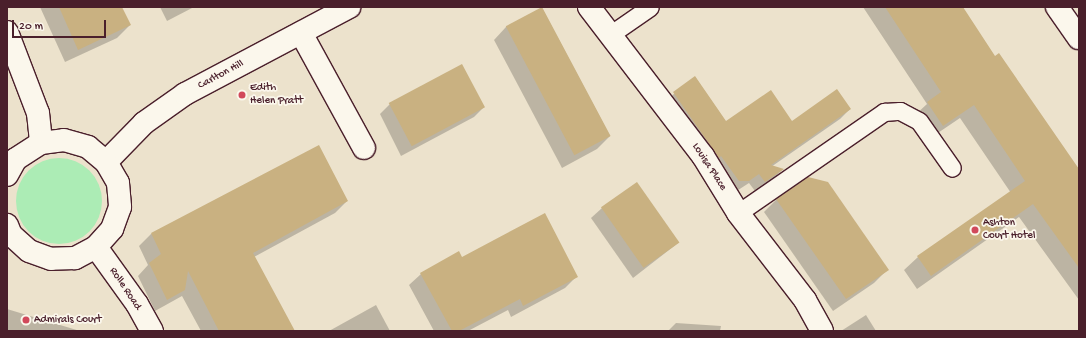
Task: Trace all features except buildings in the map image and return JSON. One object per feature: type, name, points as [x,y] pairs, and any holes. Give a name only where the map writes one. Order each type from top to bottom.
[{"type":"street","name":"Carlton Hill","points":[[106,162],[144,123],[185,94],[349,7]]},
{"type":"street","name":"Louisa Place","points":[[589,7],[703,156],[738,213],[805,300],[822,331]]},
{"type":"street","points":[[1057,7],[1079,38]]},
{"type":"street","points":[[7,32],[38,113],[40,143]]},
{"type":"street","points":[[301,33],[364,148]]},
{"type":"street","points":[[7,175],[16,158],[40,143],[64,140],[88,147],[106,162],[118,183],[120,207],[112,229],[96,247],[75,258],[51,259],[29,251],[11,235],[7,225]]},
{"type":"street","name":"Rolle Road","points":[[96,247],[137,304],[152,331]]},
{"type":"lane","points":[[610,34],[650,7]]},
{"type":"lane","points":[[738,213],[884,112],[900,111],[919,121],[952,168]]},
{"type":"green space","points":[[51,158],[67,158],[76,161],[90,170],[99,184],[102,193],[102,209],[99,218],[90,232],[76,241],[67,244],[51,244],[35,237],[28,232],[23,225],[16,209],[16,193],[23,177],[28,170],[35,165]]},
{"type":"place","name":"Edith Helen Pratt","points":[[242,95]]},
{"type":"place","name":"Ashton Court Hotel","points":[[975,230]]},
{"type":"place","name":"Admirals Court","points":[[26,320]]}]
